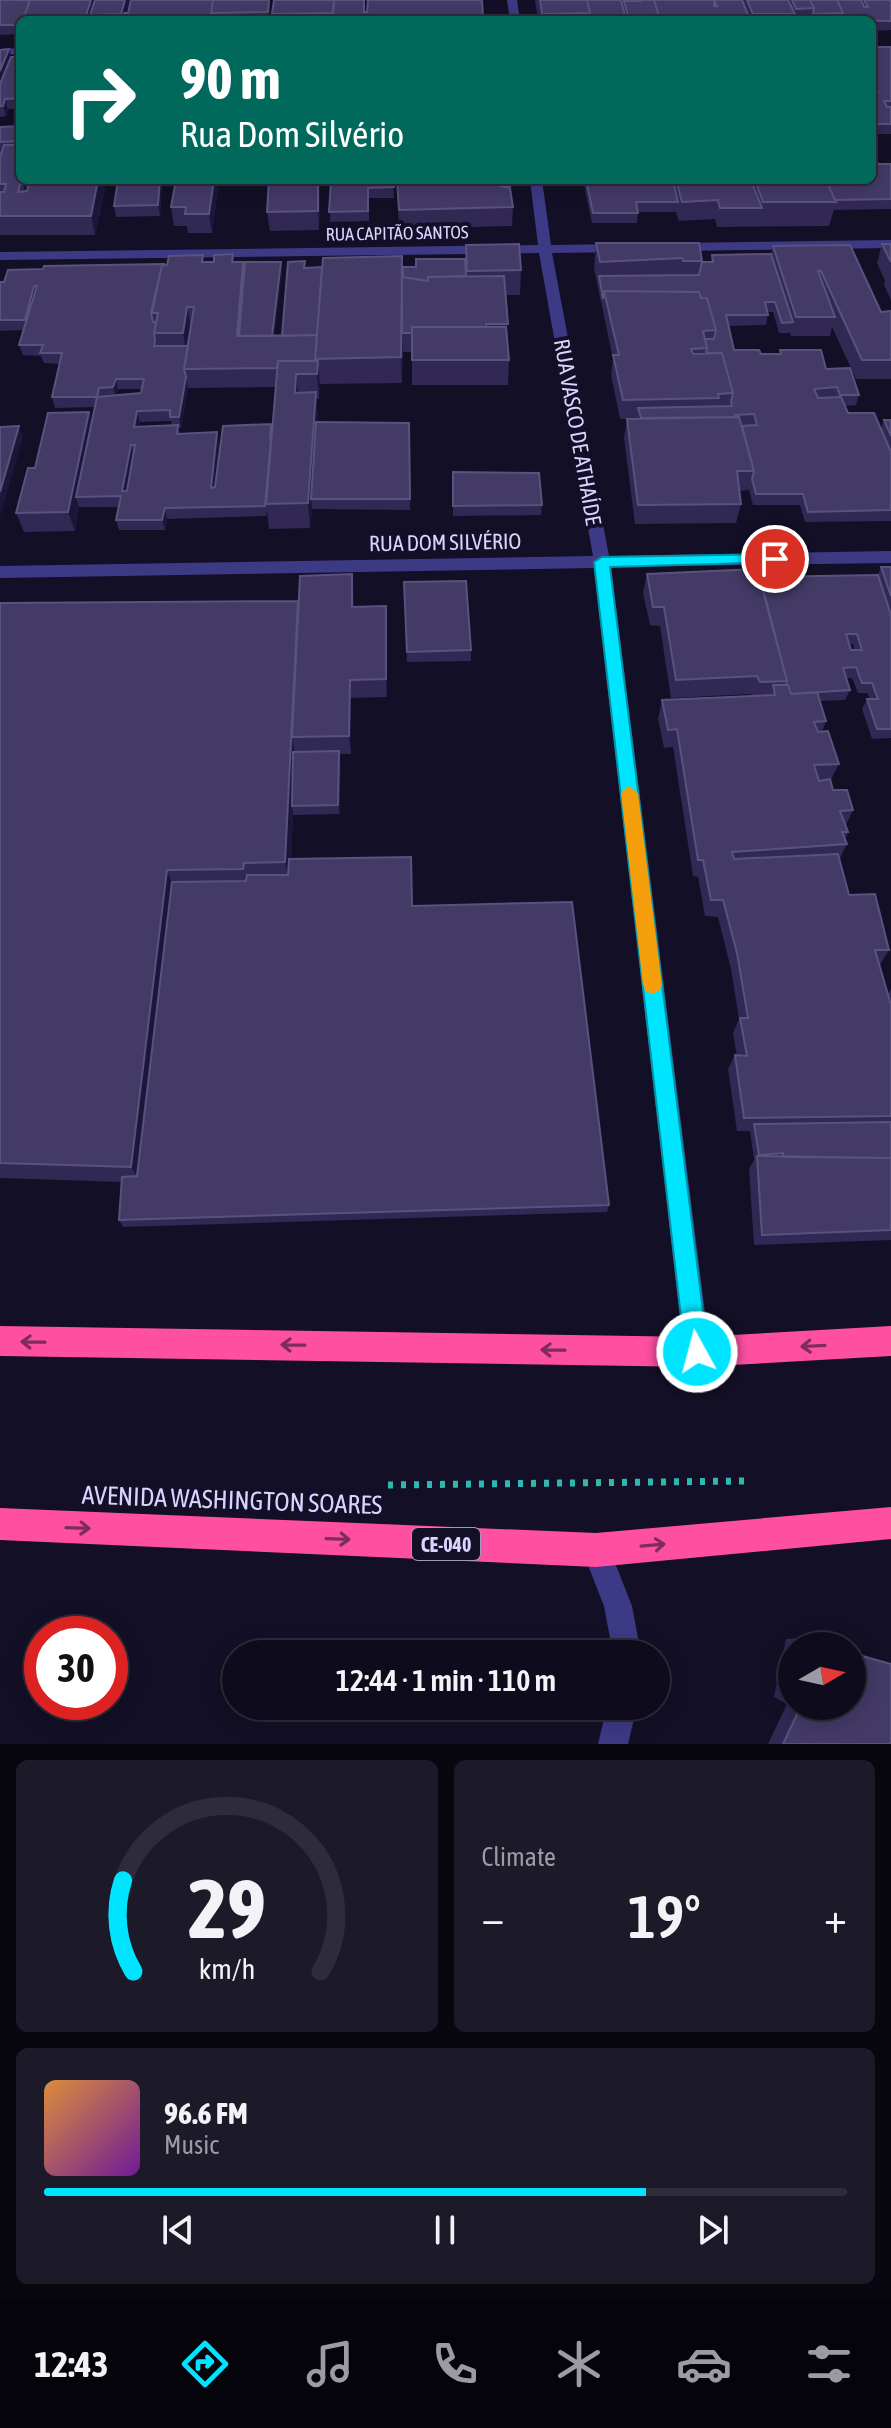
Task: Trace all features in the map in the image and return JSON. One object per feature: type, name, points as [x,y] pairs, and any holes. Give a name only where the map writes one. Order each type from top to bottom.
[{"type":"highway","points":[[0,1341],[697,1352],[891,1341]]},
{"type":"highway","name":"AVENIDA WASHINGTON SOARES","points":[[0,1524],[596,1550],[891,1523]]},
{"type":"street","name":"RUA VASCO DE ATHAÍDE","points":[[537,184],[545,249],[602,562],[697,1352]]},
{"type":"street","points":[[655,247],[891,244]]},
{"type":"street","name":"RUA CAPITÃO SANTOS","points":[[0,256],[640,247]]},
{"type":"street","name":"RUA DOM SILVÉRIO","points":[[0,572],[891,557]]},
{"type":"street","points":[[596,1550],[618,1606],[624,1640]]},
{"type":"street","points":[[613,1744],[619,1720]]},
{"type":"path","name":"AVENIDA WASHINGTON SOARES","points":[[375,1485],[763,1481]]},
{"type":"building","points":[[0,0],[30,0],[24,16],[16,16],[16,25],[0,25]]},
{"type":"building","points":[[30,0],[91,0],[86,16],[24,16]]},
{"type":"building","points":[[95,0],[125,0],[121,14],[90,15]]},
{"type":"building","points":[[131,0],[213,0],[211,16],[124,16],[128,13]]},
{"type":"building","points":[[213,0],[269,0],[268,12],[211,13]]},
{"type":"building","points":[[274,0],[334,0],[333,13],[272,14]]},
{"type":"building","points":[[334,0],[364,0],[364,12],[367,12],[368,0],[482,0],[483,16],[333,16]]},
{"type":"building","points":[[540,0],[587,0],[590,13],[542,14]]},
{"type":"building","points":[[587,0],[621,0],[625,16],[590,16]]},
{"type":"building","points":[[654,0],[659,16],[628,16],[624,1]]},
{"type":"building","points":[[654,0],[714,0],[742,0],[748,16],[718,16],[659,16]]},
{"type":"building","points":[[747,0],[788,0],[795,14],[753,14]]},
{"type":"building","points":[[792,0],[810,0],[814,8],[796,9]]},
{"type":"building","points":[[810,0],[837,0],[843,13],[813,14]]},
{"type":"building","points":[[837,0],[861,0],[864,7],[868,7],[864,0],[891,0],[891,21],[876,21],[876,16],[843,16]]},
{"type":"building","points":[[876,47],[891,47],[891,101],[884,101],[887,107],[891,107],[891,124],[876,124],[876,92],[879,92],[876,92]]},
{"type":"building","points":[[9,49],[0,71],[0,50]]},
{"type":"building","points":[[11,57],[16,57],[16,98],[5,99],[3,106],[0,106],[0,84]]},
{"type":"building","points":[[16,126],[16,141],[0,142],[0,127]]},
{"type":"building","points":[[4,145],[16,145],[18,192],[27,191],[29,184],[97,184],[91,216],[0,216],[0,192],[4,192],[6,184],[0,184],[0,157]]},
{"type":"building","points":[[876,160],[878,164],[891,164],[891,199],[835,200],[828,184],[876,184]]},
{"type":"building","points":[[117,184],[160,184],[158,205],[114,206]]},
{"type":"building","points":[[175,184],[213,184],[209,214],[185,214],[186,207],[171,207]]},
{"type":"building","points":[[269,184],[318,184],[318,211],[267,212]]},
{"type":"building","points":[[331,184],[394,184],[394,187],[368,188],[368,211],[329,212]]},
{"type":"building","points":[[397,184],[510,184],[500,186],[510,188],[513,207],[399,210]]},
{"type":"building","points":[[587,184],[674,184],[678,202],[636,202],[638,213],[593,213]]},
{"type":"building","points":[[677,184],[753,184],[762,208],[720,208],[718,200],[682,202]]},
{"type":"building","points":[[756,184],[828,184],[836,202],[763,202]]},
{"type":"building","points":[[596,243],[699,243],[702,261],[683,261],[682,258],[600,262]]},
{"type":"building","points":[[519,244],[521,270],[467,271],[466,245]]},
{"type":"building","points":[[882,244],[891,244],[891,262]]},
{"type":"building","points":[[850,245],[881,312],[891,311],[891,360],[862,360],[821,271],[818,271],[835,317],[796,317],[773,246]]},
{"type":"building","points":[[233,254],[232,262],[243,262],[237,336],[317,335],[315,361],[278,361],[277,368],[184,369],[194,307],[187,307],[183,333],[154,333],[158,313],[152,313],[162,265],[167,265],[169,256],[203,255],[202,262],[214,262],[214,255]]},
{"type":"building","points":[[771,254],[793,322],[782,323],[775,302],[765,302],[768,315],[726,315],[734,350],[781,354],[780,350],[821,350],[826,369],[850,368],[859,395],[840,395],[837,387],[814,389],[818,398],[841,397],[848,413],[874,413],[891,452],[891,510],[808,512],[803,494],[756,494],[752,479],[754,471],[742,426],[757,425],[754,414],[641,418],[638,408],[732,406],[733,393],[722,353],[706,353],[705,339],[714,339],[716,330],[707,298],[701,298],[699,292],[604,291],[603,299],[599,276],[699,275],[702,262],[713,262],[712,255]]},
{"type":"building","points":[[402,256],[401,357],[315,359],[323,258]]},
{"type":"building","points":[[416,259],[465,259],[466,276],[428,277],[428,281],[403,277],[403,267],[416,267]]},
{"type":"building","points":[[305,261],[304,268],[322,267],[317,335],[282,336],[288,262]]},
{"type":"building","points":[[245,262],[281,262],[272,336],[239,336]]},
{"type":"building","points":[[165,264],[162,265],[151,313],[153,322],[156,322],[154,346],[188,346],[179,417],[170,417],[170,410],[137,411],[134,427],[178,425],[177,434],[217,432],[211,488],[215,487],[223,426],[271,424],[265,506],[165,508],[162,520],[116,520],[121,496],[76,497],[97,397],[52,397],[62,353],[40,353],[43,345],[19,345],[37,286],[34,286],[25,320],[0,320],[0,282],[4,282],[8,270],[43,269],[44,266]],"holes":[[[116,379],[144,379],[141,393],[97,397],[99,388],[113,387]],[[131,445],[135,445],[127,491],[122,491]]]},
{"type":"building","points":[[504,276],[508,324],[412,327],[412,333],[402,333],[402,277],[428,281],[428,277]]},
{"type":"building","points":[[604,291],[699,292],[701,298],[707,298],[716,330],[703,331],[707,348],[691,349],[693,354],[722,353],[733,393],[718,394],[719,398],[623,400],[613,355],[619,355]]},
{"type":"building","points":[[412,327],[506,327],[509,360],[412,360]]},
{"type":"building","points":[[278,361],[318,361],[317,374],[296,374],[295,393],[316,392],[308,503],[266,504]]},
{"type":"building","points":[[89,412],[68,512],[16,513],[28,468],[35,468],[48,413]]},
{"type":"building","points":[[739,417],[754,471],[737,471],[741,504],[638,505],[627,419]]},
{"type":"building","points":[[884,420],[891,420],[891,436]]},
{"type":"building","points":[[316,422],[409,423],[410,499],[311,499]]},
{"type":"building","points":[[19,426],[0,492],[0,427]]},
{"type":"building","points":[[453,472],[539,473],[542,505],[453,506]]},
{"type":"building","points":[[881,567],[891,567],[891,596]]},
{"type":"building","points":[[757,569],[787,681],[760,682],[757,676],[676,680],[664,607],[653,607],[647,574]]},
{"type":"building","points":[[352,574],[352,607],[386,606],[386,679],[350,680],[349,736],[292,737],[300,576]]},
{"type":"building","points":[[878,575],[891,615],[891,729],[877,729],[867,699],[878,699],[872,683],[862,683],[856,667],[843,668],[850,690],[791,694],[786,685],[760,577]],"holes":[[[846,634],[857,634],[862,650],[851,650]]]},
{"type":"building","points":[[466,581],[471,650],[407,652],[404,582]]},
{"type":"building","points":[[298,601],[285,862],[244,863],[243,869],[167,870],[131,1167],[0,1163],[0,603]]},
{"type":"building","points":[[773,685],[788,685],[791,694],[817,692],[826,721],[814,722],[818,732],[828,731],[839,764],[814,765],[819,781],[830,779],[833,790],[847,790],[853,810],[840,811],[848,832],[842,832],[847,844],[732,852],[734,859],[838,854],[849,895],[875,894],[889,950],[875,950],[891,1005],[891,1116],[744,1118],[735,1055],[747,1056],[740,1018],[748,1018],[737,953],[723,900],[711,900],[703,860],[698,860],[677,729],[668,730],[662,700],[775,695]]},
{"type":"building","points":[[339,751],[338,805],[292,806],[293,752]]},
{"type":"building","points":[[411,857],[412,906],[572,902],[609,1205],[119,1220],[122,1177],[137,1176],[172,882],[246,881],[247,875],[288,875],[289,859]]},
{"type":"building","points":[[891,1122],[891,1158],[783,1157],[783,1153],[759,1155],[754,1124]]},
{"type":"building","points":[[757,1156],[891,1158],[891,1230],[762,1235]]},
{"type":"building","points":[[866,1657],[891,1664],[891,1744],[783,1744],[794,1720],[866,1720]]},
{"type":"slow traffic","points":[[629,793],[652,985]]},
{"type":"route","points":[[697,1352],[602,562],[775,559]]}]
